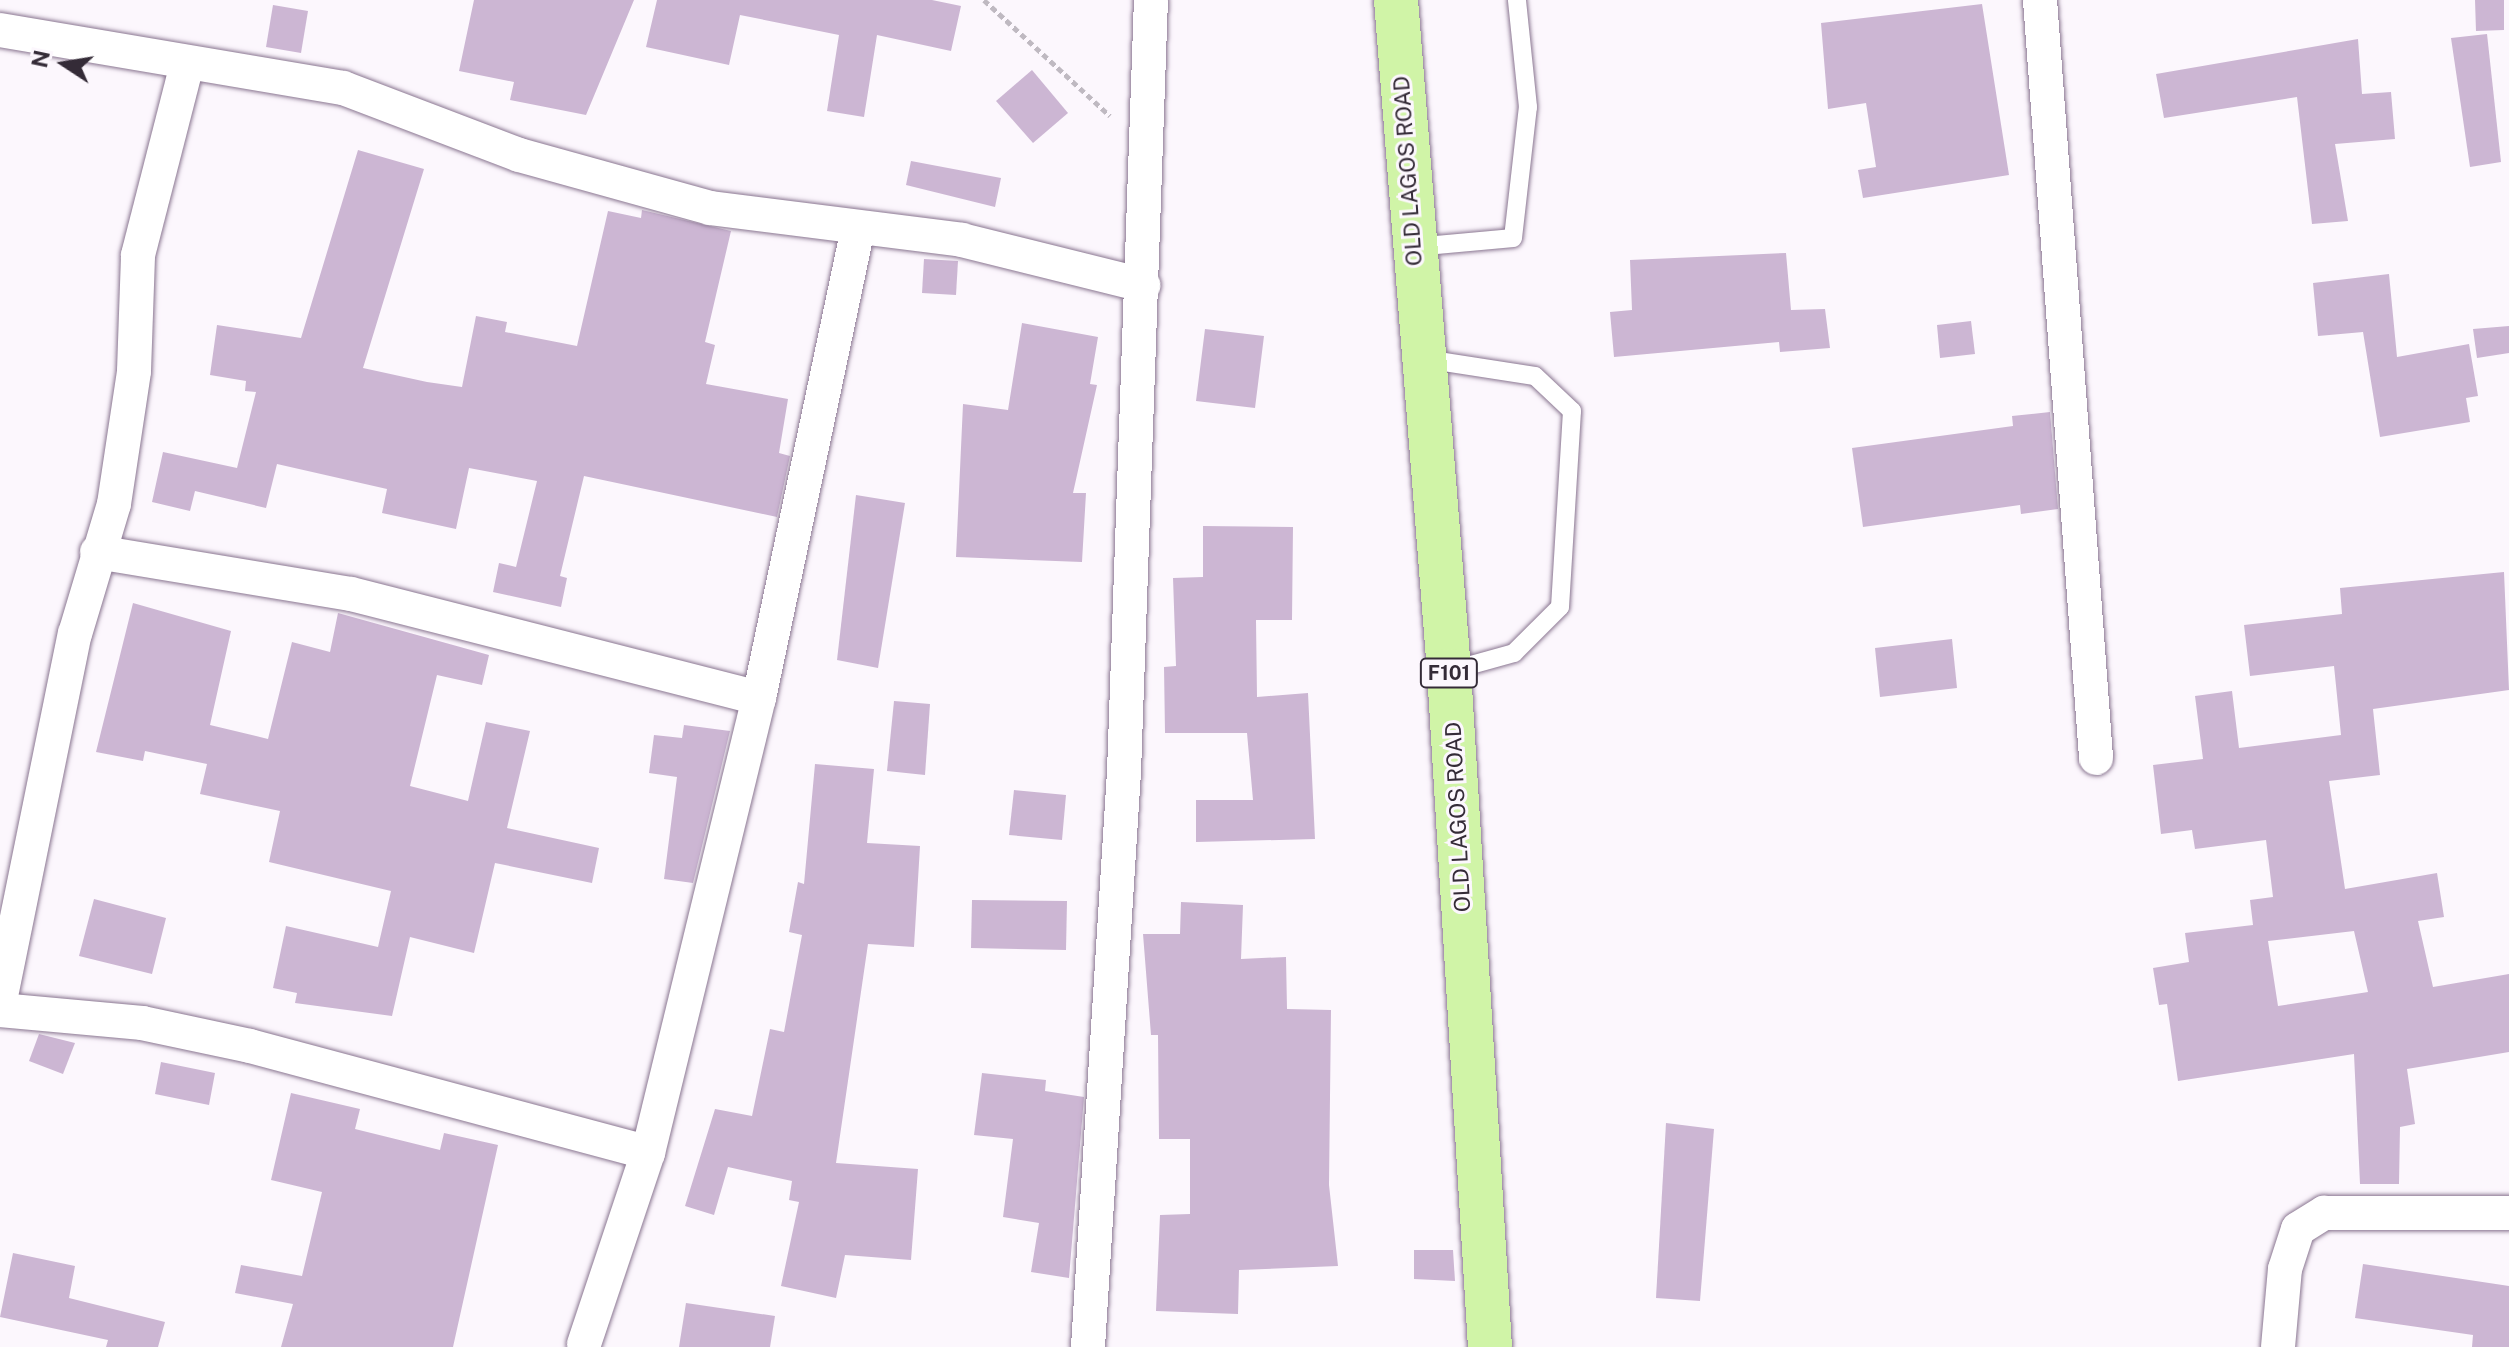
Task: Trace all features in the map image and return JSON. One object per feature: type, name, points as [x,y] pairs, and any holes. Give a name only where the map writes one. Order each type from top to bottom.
[{"type":"main road","name":"OLD LAGOS ROAD","points":[[1396,0],[1412,247],[1425,359],[1449,671],[1490,1347]]},
{"type":"street","points":[[1088,1347],[1123,787],[1151,0]]},
{"type":"street","points":[[2040,0],[2096,758]]},
{"type":"street","points":[[0,30],[343,88],[623,187],[710,208],[962,240],[1143,285]]},
{"type":"street","points":[[0,1001],[97,552],[114,504],[134,371],[138,255],[187,64]]},
{"type":"street","points":[[584,1344],[648,1153],[759,698],[858,227]]},
{"type":"street","points":[[97,552],[351,594],[759,698]]},
{"type":"street","points":[[0,1010],[142,1023],[250,1046],[648,1153]]},
{"type":"street","points":[[2278,1347],[2285,1269],[2298,1229],[2324,1213],[2509,1213]]},
{"type":"lane","points":[[1412,247],[1513,238],[1528,107],[1517,0]]},
{"type":"lane","points":[[1425,359],[1535,376],[1572,411],[1560,607],[1514,653],[1449,671]]},
{"type":"path","points":[[984,0],[1147,149]]},
{"type":"building","points":[[474,0],[634,0],[586,115],[510,100],[514,82],[459,71]]},
{"type":"building","points":[[657,0],[932,0],[961,6],[951,51],[877,35],[864,117],[827,111],[839,35],[740,15],[729,65],[646,47]]},
{"type":"building","points":[[2475,0],[2504,0],[2504,30],[2476,31]]},
{"type":"building","points":[[1982,4],[2009,175],[1863,198],[1858,170],[1876,167],[1866,103],[1828,109],[1821,23]]},
{"type":"building","points":[[273,5],[308,11],[301,53],[266,47]]},
{"type":"building","points":[[2487,34],[2501,162],[2470,167],[2451,38]]},
{"type":"building","points":[[2358,39],[2362,94],[2391,92],[2395,139],[2335,144],[2348,221],[2312,224],[2297,97],[2164,118],[2156,74]]},
{"type":"building","points":[[1032,70],[1068,113],[1033,143],[996,101]]},
{"type":"building","points":[[358,150],[424,169],[363,368],[427,382],[462,387],[476,316],[507,322],[505,332],[577,346],[608,211],[641,218],[642,210],[731,231],[705,342],[715,345],[706,384],[788,399],[779,453],[790,456],[777,517],[584,476],[560,576],[567,578],[561,607],[493,592],[499,563],[516,567],[537,481],[469,468],[456,529],[382,513],[387,489],[277,464],[266,508],[195,491],[190,511],[152,502],[163,452],[237,468],[256,392],[245,391],[246,381],[210,375],[217,325],[301,338]]},
{"type":"building","points":[[911,161],[1001,178],[995,207],[906,185]]},
{"type":"building","points":[[1786,253],[1791,310],[1825,309],[1830,348],[1780,352],[1779,342],[1614,357],[1610,312],[1632,310],[1630,260]]},
{"type":"building","points":[[924,259],[958,261],[956,295],[922,293]]},
{"type":"building","points":[[2389,274],[2397,357],[2469,344],[2478,396],[2466,398],[2470,422],[2380,437],[2363,332],[2318,336],[2313,283]]},
{"type":"building","points":[[1971,321],[1975,354],[1940,358],[1937,325]]},
{"type":"building","points":[[1022,323],[1098,337],[1090,384],[1097,385],[1073,493],[1086,493],[1082,562],[956,557],[963,404],[1008,410]]},
{"type":"building","points":[[2509,326],[2509,353],[2477,358],[2473,329]]},
{"type":"building","points":[[1205,329],[1264,336],[1255,408],[1196,401]]},
{"type":"building","points":[[2050,412],[2058,509],[2021,514],[2020,505],[1863,527],[1852,448],[2013,426],[2012,416]]},
{"type":"building","points":[[856,495],[905,503],[878,668],[837,660]]},
{"type":"building","points":[[1203,526],[1293,527],[1292,620],[1256,620],[1257,697],[1308,693],[1315,839],[1196,842],[1196,800],[1253,800],[1247,733],[1165,733],[1164,667],[1176,666],[1173,578],[1203,577]]},
{"type":"building","points":[[2504,572],[2509,690],[2373,709],[2380,775],[2329,781],[2345,889],[2437,873],[2444,917],[2418,921],[2433,987],[2509,974],[2509,1052],[2407,1069],[2415,1124],[2400,1127],[2399,1184],[2360,1184],[2354,1054],[2178,1081],[2167,1004],[2159,1005],[2153,968],[2189,962],[2185,933],[2253,925],[2250,900],[2273,897],[2266,840],[2195,849],[2192,830],[2161,834],[2153,765],[2203,759],[2195,696],[2232,691],[2239,748],[2341,735],[2334,666],[2250,676],[2244,625],[2342,614],[2340,588]],"holes":[[[2354,931],[2368,992],[2278,1006],[2268,941]]]},
{"type":"building","points":[[133,603],[231,631],[210,725],[268,739],[292,642],[330,652],[338,613],[489,655],[482,685],[437,675],[410,786],[468,801],[486,722],[530,731],[507,828],[599,848],[592,883],[495,863],[474,953],[410,937],[392,1016],[295,1003],[297,993],[273,988],[286,926],[378,947],[391,891],[269,862],[280,811],[200,794],[207,764],[145,751],[143,761],[96,752]]},
{"type":"building","points":[[1952,639],[1957,688],[1880,697],[1875,648]]},
{"type":"building","points":[[894,701],[930,704],[925,775],[887,771]]},
{"type":"building","points":[[684,725],[730,731],[693,883],[664,879],[677,777],[649,773],[654,735],[682,738]]},
{"type":"building","points":[[815,764],[874,769],[867,843],[920,846],[914,947],[868,944],[836,1163],[918,1169],[911,1260],[845,1255],[836,1298],[781,1286],[799,1202],[789,1200],[792,1181],[728,1167],[714,1215],[685,1206],[715,1109],[752,1116],[770,1029],[784,1032],[802,935],[789,932],[798,882],[804,884]]},
{"type":"building","points":[[1014,790],[1066,795],[1062,840],[1009,835]]},
{"type":"building","points":[[94,899],[166,918],[152,974],[79,956]]},
{"type":"building","points":[[972,900],[1067,901],[1066,950],[971,948]]},
{"type":"building","points":[[1181,902],[1243,905],[1241,959],[1286,957],[1287,1009],[1331,1010],[1329,1185],[1338,1266],[1239,1270],[1238,1314],[1156,1311],[1160,1215],[1190,1214],[1190,1139],[1159,1139],[1158,1035],[1151,1035],[1143,934],[1180,934]]},
{"type":"building","points":[[39,1034],[75,1043],[63,1074],[29,1061]]},
{"type":"building","points":[[161,1062],[215,1073],[209,1105],[155,1094]]},
{"type":"building","points":[[982,1073],[1046,1080],[1045,1091],[1084,1097],[1069,1278],[1031,1272],[1039,1223],[1003,1217],[1013,1139],[974,1135]]},
{"type":"building","points":[[291,1093],[360,1109],[355,1129],[440,1150],[444,1133],[498,1145],[453,1347],[281,1347],[293,1304],[235,1293],[241,1265],[302,1276],[322,1192],[271,1180]]},
{"type":"building","points":[[1666,1123],[1714,1129],[1700,1301],[1656,1298]]},
{"type":"building","points":[[1414,1250],[1453,1250],[1455,1281],[1414,1279]]},
{"type":"building","points":[[13,1253],[75,1266],[69,1298],[165,1322],[158,1347],[106,1347],[108,1340],[0,1317]]},
{"type":"building","points":[[2363,1264],[2509,1286],[2509,1347],[2472,1347],[2473,1335],[2355,1318]]},
{"type":"building","points":[[686,1303],[775,1316],[770,1347],[679,1347]]}]
